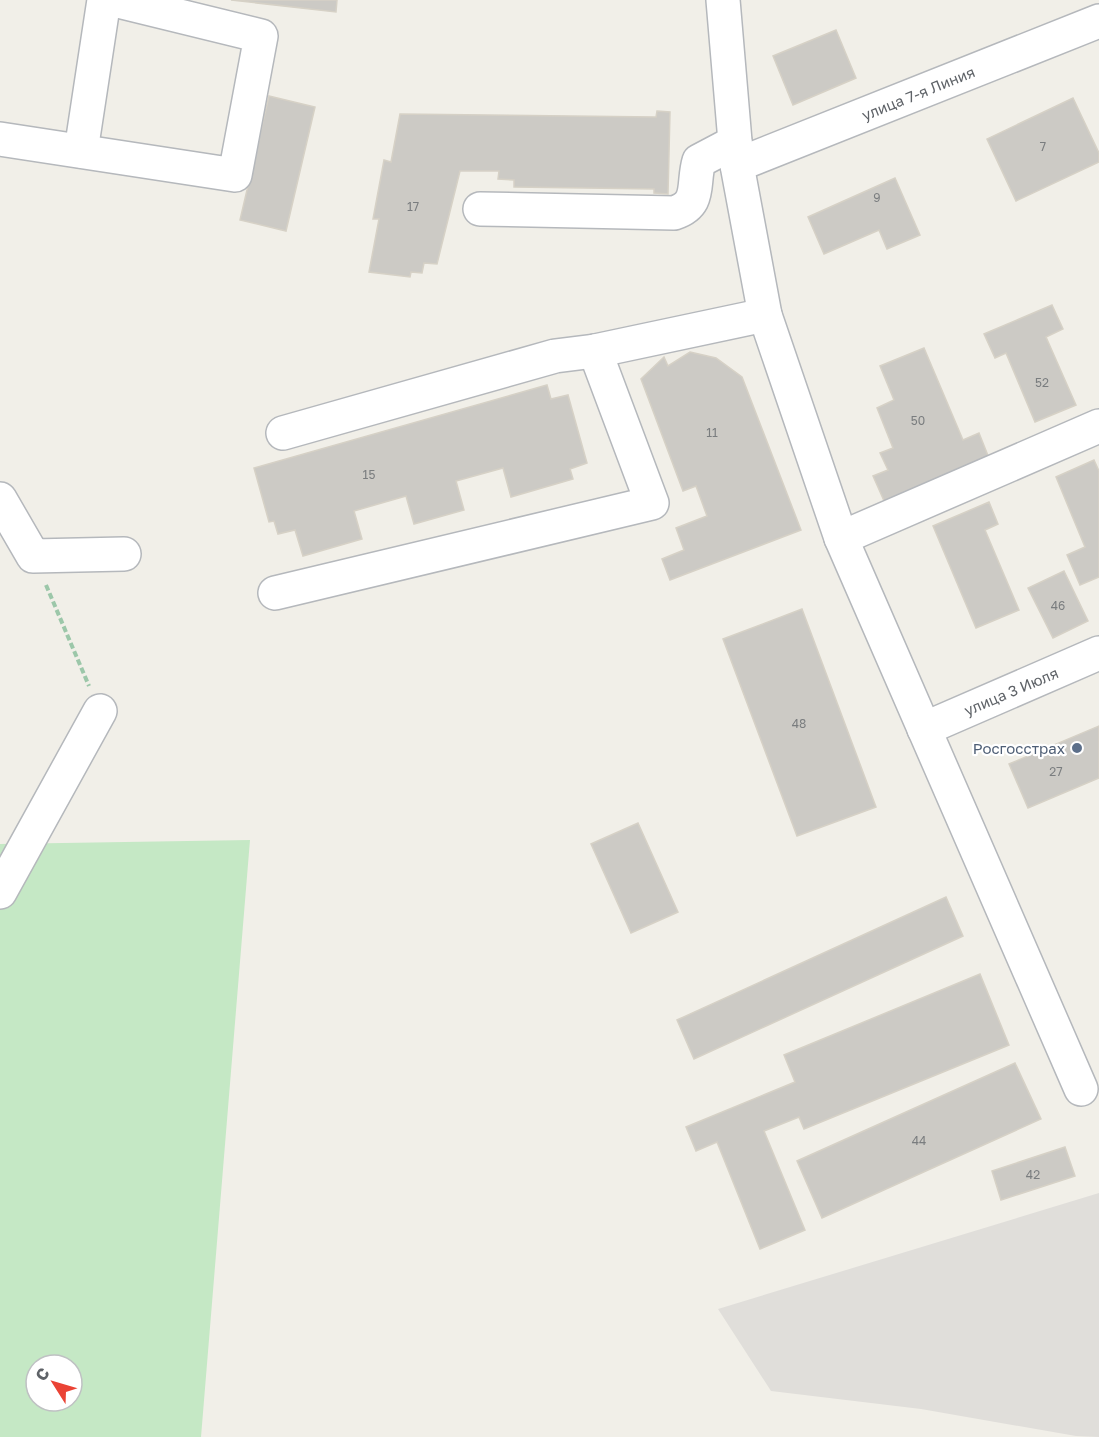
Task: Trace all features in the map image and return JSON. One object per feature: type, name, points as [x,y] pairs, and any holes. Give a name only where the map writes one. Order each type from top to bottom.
[{"type":"street","points":[[81,151],[104,0]]},
{"type":"street","points":[[0,139],[236,176],[261,36],[114,0]]},
{"type":"street","points":[[723,0],[736,153],[765,315],[841,538],[1081,1089]]},
{"type":"street","name":"улица 7-я Линия","points":[[480,209],[674,213],[686,210],[693,201],[699,161],[707,154],[736,153],[1099,21]]},
{"type":"street","points":[[283,433],[555,356],[595,351],[765,315]]},
{"type":"street","points":[[275,592],[652,503],[595,351]]},
{"type":"street","points":[[841,538],[1099,426]]},
{"type":"street","points":[[0,499],[33,556],[124,554]]},
{"type":"street","name":"улица 3 Июля","points":[[924,729],[1099,653]]},
{"type":"street","points":[[0,892],[100,711]]},
{"type":"path","points":[[33,556],[100,711]]},
{"type":"shaded area","points":[[1099,1193],[1099,1437],[1076,1436],[921,1409],[771,1391],[718,1309]]},
{"type":"green space","points":[[250,840],[201,1437],[0,1437],[0,844]]},
{"type":"building","points":[[231,0],[337,0],[336,12]]},
{"type":"building","points":[[836,30],[856,78],[793,105],[773,56]]},
{"type":"building","points":[[269,96],[315,107],[286,231],[240,220]]},
{"type":"building","points":[[1073,98],[1099,153],[1099,162],[1016,201],[987,139]]},
{"type":"building","points":[[657,111],[670,112],[668,194],[654,193],[654,189],[514,187],[514,180],[498,179],[499,171],[460,171],[437,264],[424,263],[422,273],[411,272],[410,277],[369,272],[379,219],[373,219],[384,160],[391,162],[400,114],[656,117]]},
{"type":"building","points":[[895,178],[920,235],[887,249],[879,230],[824,254],[808,217]]},
{"type":"building","points":[[1052,305],[1063,329],[1046,337],[1076,405],[1035,422],[1006,353],[995,358],[984,334]]},
{"type":"building","points":[[924,348],[963,440],[979,433],[989,458],[885,503],[873,476],[888,470],[880,453],[893,448],[877,408],[894,400],[880,366]]},
{"type":"building","points":[[690,352],[716,358],[742,377],[801,530],[670,580],[662,559],[684,550],[676,528],[707,516],[696,486],[683,491],[641,379],[664,357],[668,366]]},
{"type":"building","points":[[547,385],[551,399],[568,395],[587,463],[570,469],[573,479],[511,497],[503,468],[456,481],[464,510],[414,524],[406,496],[354,511],[362,539],[303,556],[295,530],[278,534],[274,521],[269,522],[254,468]]},
{"type":"building","points":[[1094,460],[1099,471],[1099,577],[1080,585],[1067,555],[1085,547],[1056,477]]},
{"type":"building","points":[[989,502],[998,524],[985,530],[1019,610],[976,628],[933,526]]},
{"type":"building","points":[[1064,571],[1088,621],[1053,638],[1028,588]]},
{"type":"building","points":[[802,609],[876,807],[797,836],[723,639]]},
{"type":"building","points":[[1099,726],[1099,778],[1028,808],[1009,764]]},
{"type":"building","points":[[638,823],[678,912],[631,933],[591,844]]},
{"type":"building","points":[[946,897],[963,936],[694,1059],[677,1020]]},
{"type":"building","points":[[980,974],[1009,1045],[804,1129],[799,1117],[764,1131],[805,1230],[760,1249],[717,1142],[696,1151],[686,1127],[795,1082],[784,1055]]},
{"type":"building","points":[[1015,1063],[1041,1119],[822,1218],[797,1161]]},
{"type":"building","points":[[1065,1147],[1075,1176],[1001,1200],[992,1171]]},
{"type":"place","name":"Росгосстрах","points":[[1077,748]]}]
